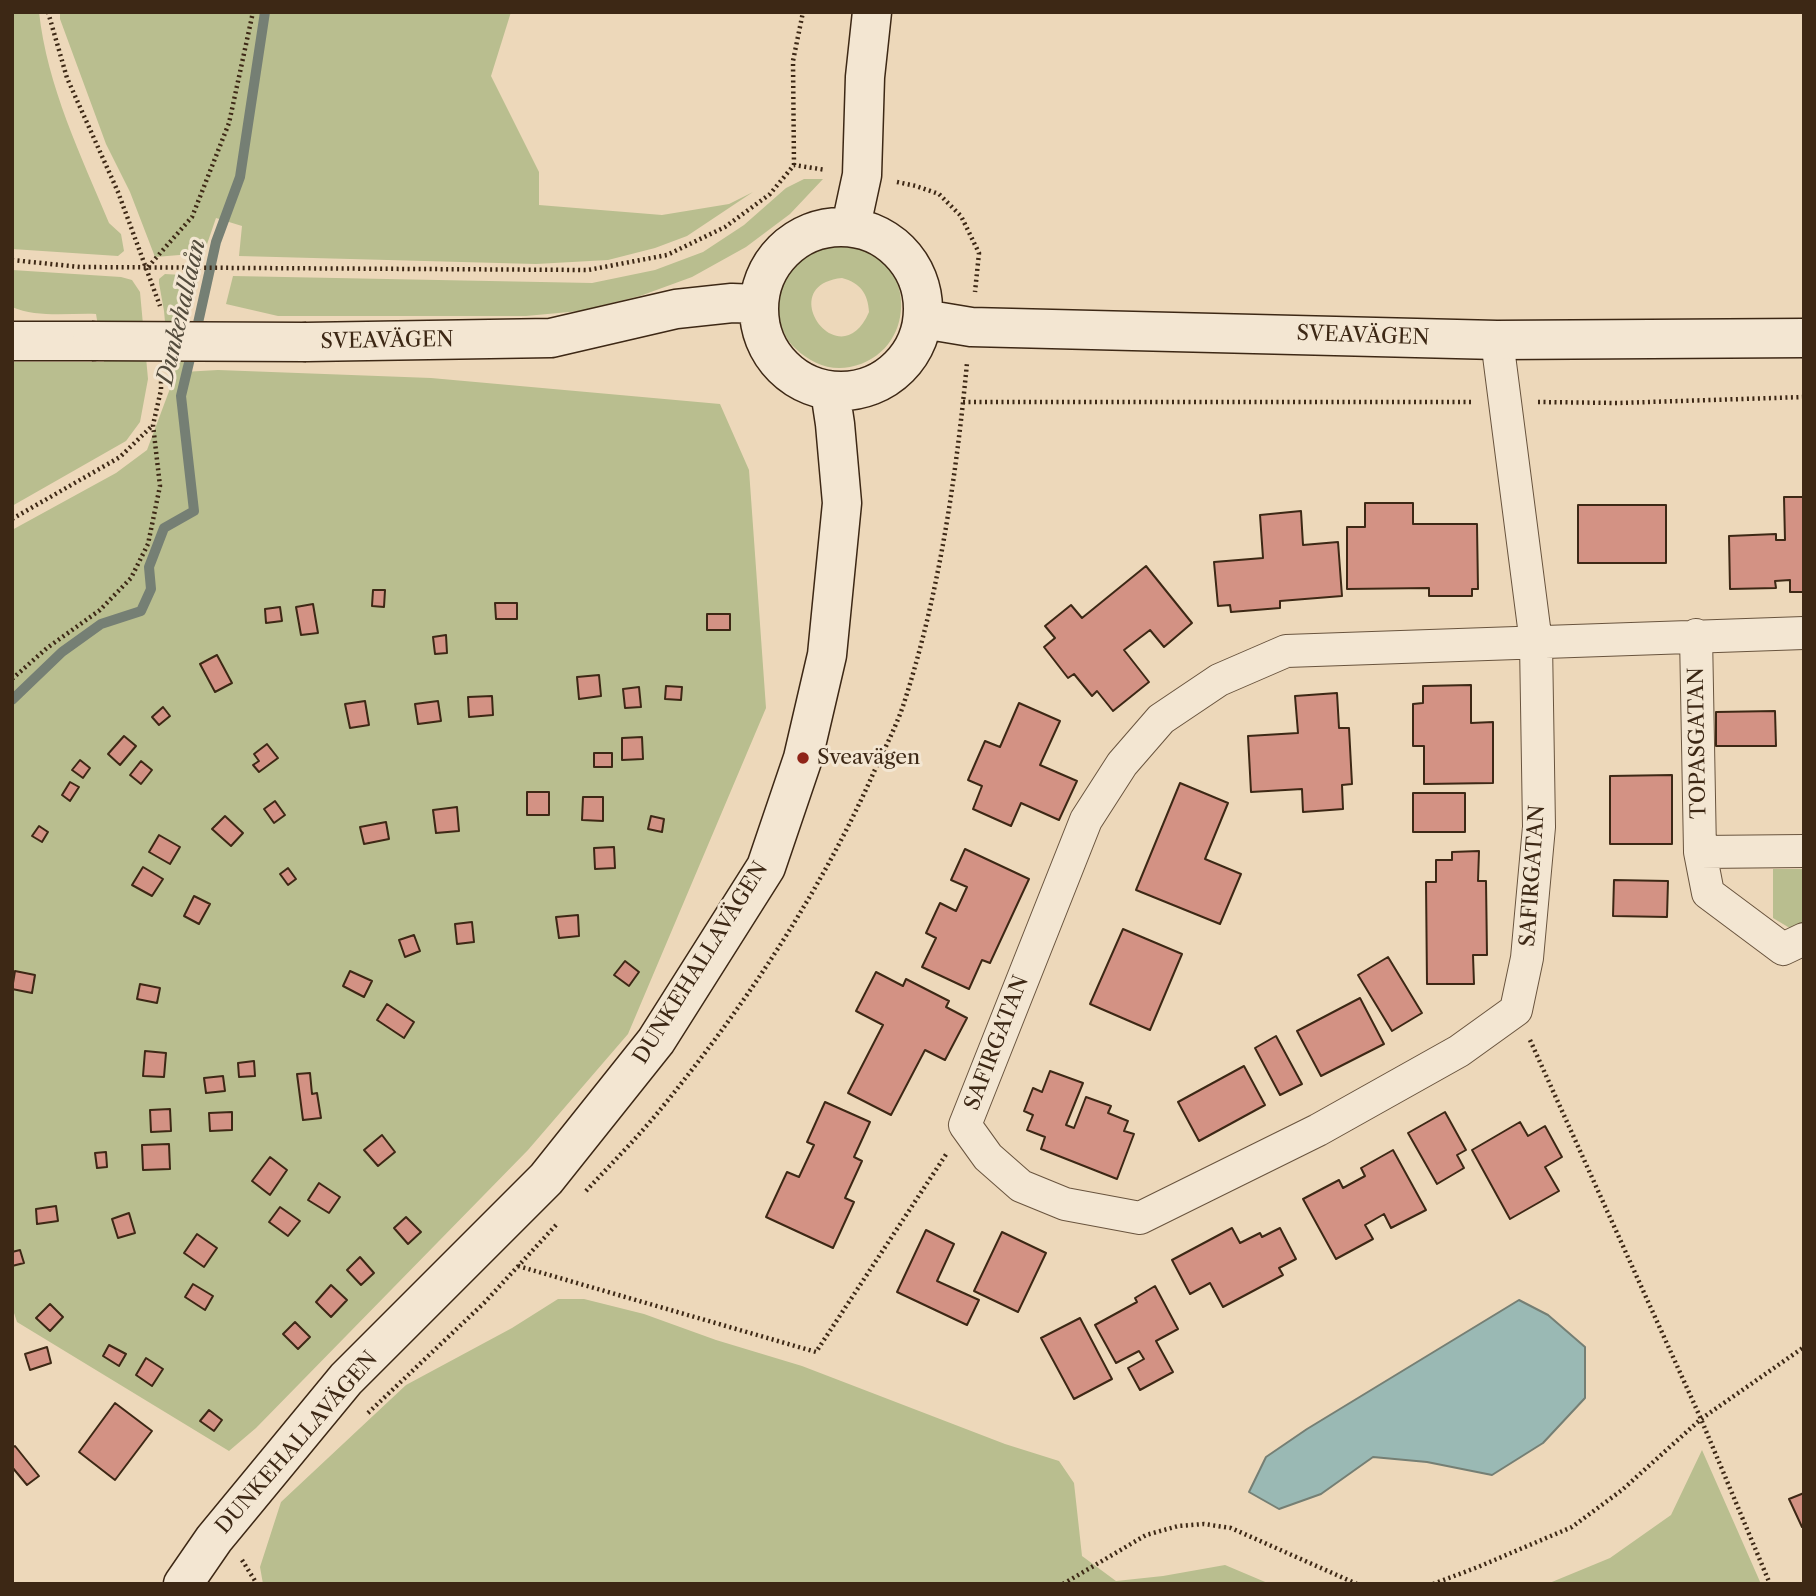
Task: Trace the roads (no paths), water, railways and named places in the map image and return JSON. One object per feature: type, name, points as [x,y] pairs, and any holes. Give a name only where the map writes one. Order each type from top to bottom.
[{"type":"street","points":[[851,226],[862,175],[865,77],[872,12]]},
{"type":"street","points":[[829,226],[851,226],[871,231],[904,254],[916,274],[923,296],[923,319],[915,346],[898,369],[877,383],[854,391],[830,391],[802,382],[779,364],[767,347],[760,326],[758,304],[763,281],[774,260],[790,243],[808,232],[829,226]]},
{"type":"street","name":"SVEAVÄGEN","points":[[12,341],[306,342],[551,338],[677,309],[732,303],[758,304]]},
{"type":"street","name":"SVEAVÄGEN","points":[[923,319],[971,327],[1497,340],[1804,338]]},
{"type":"street","name":"SAFIRGATAN","points":[[1497,340],[1536,643],[1539,827],[1527,958],[1516,1010],[1459,1051],[1318,1130],[1140,1218],[1065,1205],[1021,1186],[988,1157],[965,1125],[1086,820],[1122,764],[1161,719],[1219,680],[1286,651],[1536,643]]},
{"type":"street","name":"DUNKEHALLAVÄGEN","points":[[183,1584],[214,1539],[346,1379],[546,1180],[656,1041],[765,867],[803,758],[827,655],[842,503],[830,391]]},
{"type":"street","points":[[1536,643],[1804,633]]},
{"type":"street","name":"TOPASGATAN","points":[[1696,635],[1700,852],[1708,893],[1783,949],[1804,939]]},
{"type":"street","points":[[1700,852],[1804,851]]},
{"type":"water","points":[[1519,1300],[1548,1315],[1585,1347],[1585,1398],[1543,1443],[1492,1475],[1427,1462],[1373,1457],[1321,1494],[1279,1509],[1249,1492],[1266,1457],[1307,1429]]},
{"type":"waterway","name":"Dunkehallaån","points":[[196,332],[216,242],[240,177],[265,12]]},
{"type":"waterway","name":"Dunkehallaån","points":[[12,700],[62,652],[101,624],[141,611],[151,589],[149,567],[164,528],[194,511],[181,396],[192,350]]},
{"type":"place","name":"Sveavägen","points":[[803,758]]}]
